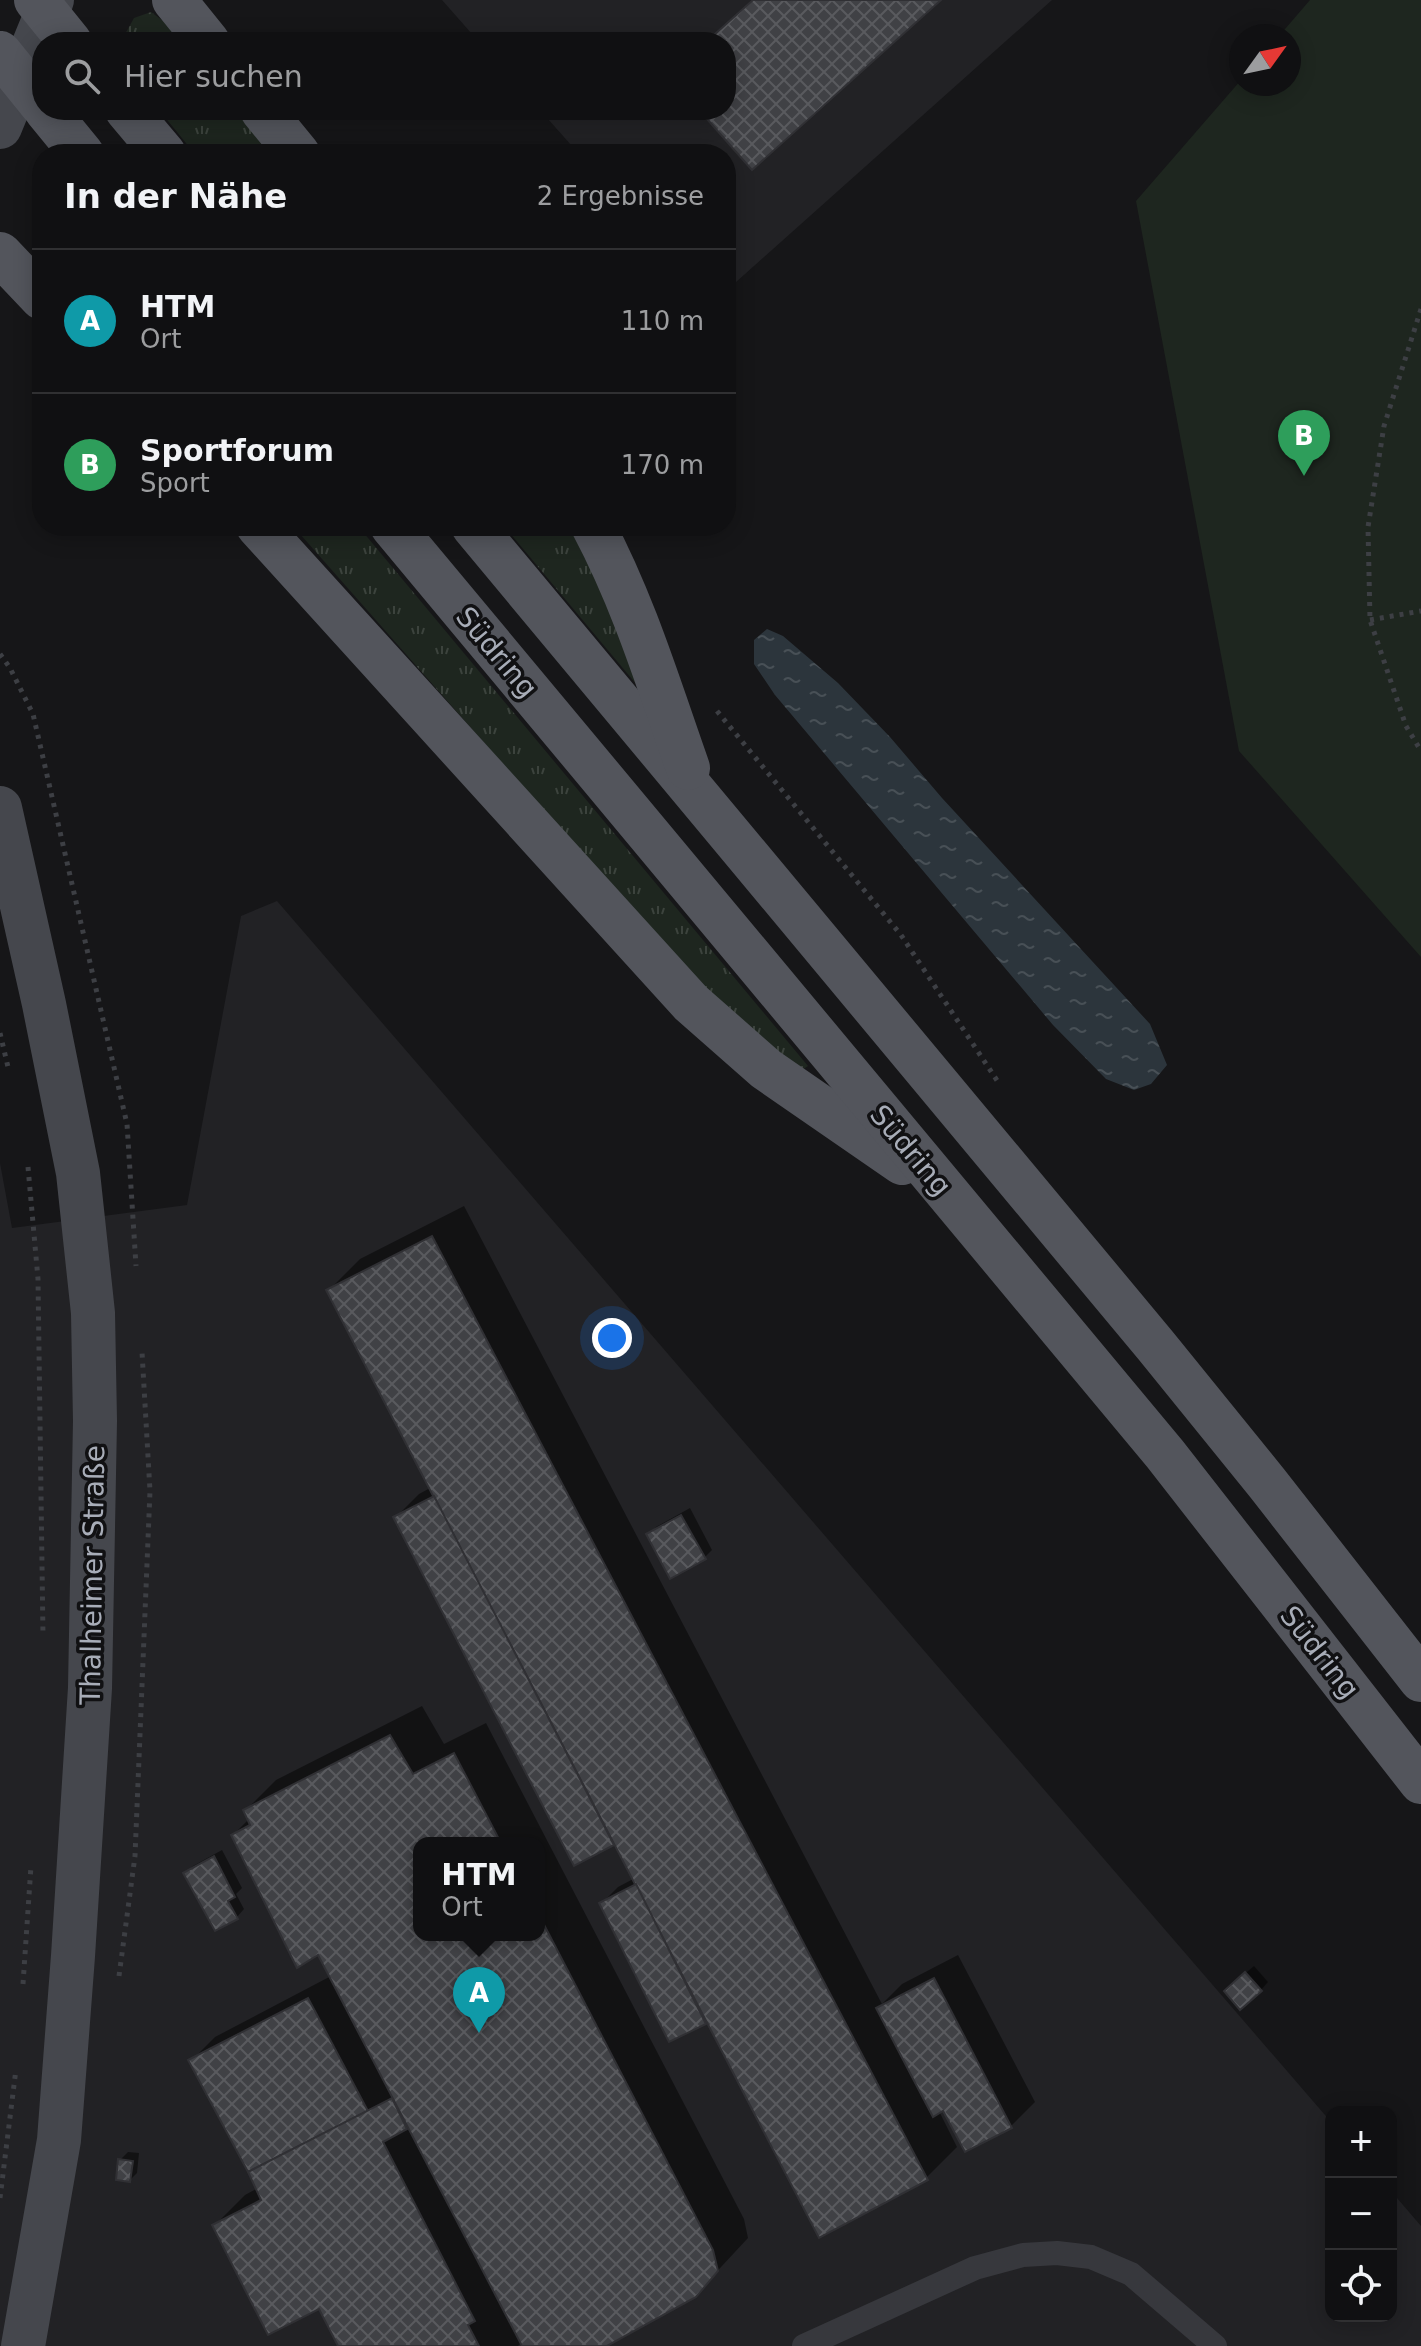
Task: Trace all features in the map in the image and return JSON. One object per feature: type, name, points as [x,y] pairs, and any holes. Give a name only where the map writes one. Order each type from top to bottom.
[{"type":"main road","points":[[36,0],[62,32]]},
{"type":"main road","points":[[174,0],[200,32]]},
{"type":"main road","points":[[0,53],[32,93]]},
{"type":"main road","points":[[54,120],[73,144]]},
{"type":"main road","points":[[135,120],[156,144]]},
{"type":"main road","points":[[270,120],[290,144]]},
{"type":"main road","points":[[0,254],[32,288]]},
{"type":"main road","points":[[267,536],[691,1003],[766,1069],[952,1199]]},
{"type":"main road","name":"Südring","points":[[400,536],[1165,1454],[1421,1782]]},
{"type":"main road","points":[[481,536],[1156,1346],[1421,1680]]},
{"type":"main road","points":[[598,536],[653,667],[699,796]]},
{"type":"street","points":[[39,32],[52,0]]},
{"type":"street","points":[[0,127],[32,49]]},
{"type":"street","name":"Thalheimer Straße","points":[[0,808],[78,1173],[93,1313],[95,1421],[90,1688],[59,2140],[23,2346]]},
{"type":"lane","points":[[804,2346],[975,2268],[1023,2255],[1057,2253],[1091,2257],[1131,2274],[1215,2346]]},
{"type":"path","points":[[1421,309],[1384,426],[1368,527],[1370,620],[1406,726],[1421,751]]},
{"type":"path","points":[[1370,620],[1421,611]]},
{"type":"path","points":[[711,704],[901,935],[1002,1088]]},
{"type":"path","points":[[0,1033],[10,1076]]},
{"type":"path","points":[[28,1163],[38,1279],[43,1640]]},
{"type":"path","points":[[22,1996],[31,1857]]},
{"type":"path","points":[[0,2198],[18,2058]]},
{"type":"shaded area","points":[[442,0],[1052,0],[736,282],[736,144],[570,144],[549,120],[736,120],[736,32],[470,32]]},
{"type":"shaded area","points":[[277,901],[1325,2115],[1325,2322],[1397,2322],[1397,2198],[1421,2226],[1421,2346],[0,2346],[0,1163],[12,1228],[187,1205],[241,916]]},
{"type":"green space","points":[[1310,0],[1421,0],[1421,957],[1239,751],[1136,201],[1229,94],[1301,96],[1301,24],[1289,24]]},
{"type":"green space","points":[[151,12],[174,32],[126,32],[134,18]]},
{"type":"green space","points":[[167,120],[247,120],[268,144],[187,144]]},
{"type":"green space","points":[[302,536],[366,536],[808,1066],[797,1073],[681,966]]},
{"type":"green space","points":[[512,536],[581,536],[642,691]]},
{"type":"water","points":[[767,629],[783,636],[838,683],[1150,1024],[1167,1065],[1151,1084],[1134,1090],[1106,1079],[1053,1025],[775,695],[754,664],[754,640]]},
{"type":"building","points":[[753,0],[941,0],[752,170],[736,152],[736,144],[729,144],[708,120],[736,120],[736,32],[717,32]]},
{"type":"building","points":[[432,1236],[928,2180],[819,2238],[326,1290]]},
{"type":"building","points":[[434,1496],[614,1845],[574,1866],[393,1517]]},
{"type":"building","points":[[681,1515],[706,1559],[670,1579],[646,1534]]},
{"type":"building","points":[[390,1735],[413,1774],[454,1753],[498,1837],[413,1837],[413,1941],[545,1941],[545,1927],[713,2250],[718,2271],[696,2297],[607,2346],[522,2346],[318,1955],[297,1968],[231,1835],[250,1825],[243,1810]]},
{"type":"building","points":[[214,1856],[235,1897],[228,1901],[238,1919],[215,1931],[183,1873]]},
{"type":"building","points":[[636,1884],[706,2024],[669,2042],[599,1903]]},
{"type":"building","points":[[1245,1972],[1262,1991],[1240,2010],[1224,1991]]},
{"type":"building","points":[[934,1978],[1012,2128],[965,2152],[943,2111],[933,2117],[876,2008]]},
{"type":"building","points":[[308,1998],[368,2111],[248,2172],[188,2060]]},
{"type":"building","points":[[392,2098],[407,2129],[383,2142],[475,2321],[468,2325],[479,2346],[338,2346],[319,2309],[268,2335],[212,2225],[261,2200],[248,2172]]},
{"type":"building","points":[[118,2159],[133,2161],[130,2182],[116,2180]]},
{"type":"place","name":"Sportforum","points":[[1304,476]]},
{"type":"place","name":"HTM","points":[[479,2033]]}]
